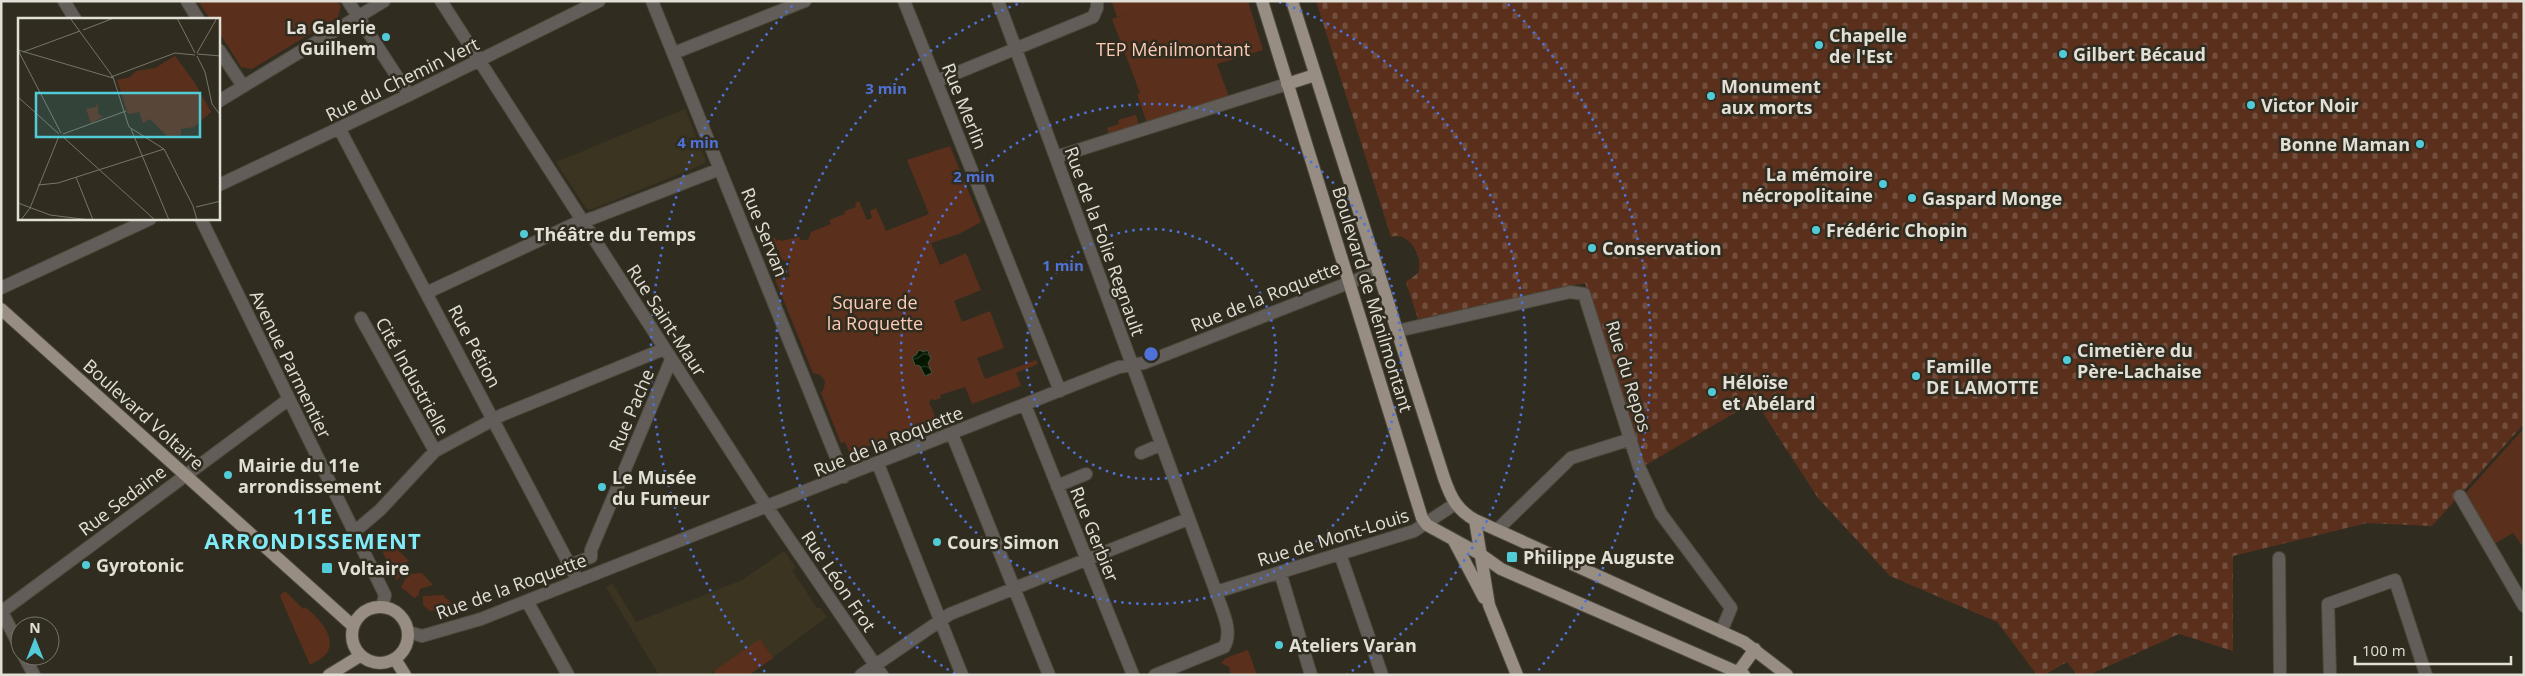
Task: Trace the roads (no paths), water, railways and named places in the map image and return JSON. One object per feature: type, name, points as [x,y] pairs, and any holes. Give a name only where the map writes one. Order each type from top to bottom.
[{"type":"main road","name":"Boulevard de Ménilmontant","points":[[1262,1],[1420,511],[1427,525]]},
{"type":"main road","name":"Boulevard de Ménilmontant","points":[[1292,1],[1444,478],[1455,504]]},
{"type":"main road","points":[[1287,84],[1315,75]]},
{"type":"main road","name":"Boulevard Voltaire","points":[[1,309],[353,626]]},
{"type":"main road","points":[[1455,504],[1464,514],[1476,520],[1744,642],[1787,675]]},
{"type":"main road","points":[[1476,520],[1489,605]]},
{"type":"main road","points":[[1427,525],[1480,554],[1501,569],[1741,673],[1755,649]]},
{"type":"main road","points":[[1454,541],[1478,589],[1489,605],[1518,675]]},
{"type":"main road","points":[[382,607],[398,613],[406,624],[408,632],[406,647],[395,658],[377,663],[360,656],[353,644],[353,626],[362,612],[370,608],[382,607]]},
{"type":"main road","points":[[329,675],[360,656]]},
{"type":"main road","points":[[395,658],[405,675]]},
{"type":"street","points":[[64,1],[74,18]]},
{"type":"street","points":[[187,1],[197,18]]},
{"type":"street","points":[[348,1],[409,95]]},
{"type":"street","points":[[220,99],[384,1]]},
{"type":"street","name":"Rue Saint-Maur","points":[[440,1],[667,354],[768,507]]},
{"type":"street","name":"Rue du Chemin Vert","points":[[220,185],[409,95],[599,1]]},
{"type":"street","name":"Rue Servan","points":[[652,1],[844,477]]},
{"type":"street","points":[[674,53],[805,1]]},
{"type":"street","name":"Rue Merlin","points":[[904,1],[1060,392]]},
{"type":"street","name":"Rue de la Folie Regnault","points":[[998,1],[1160,445],[1216,592],[1228,631],[1229,639],[1224,647],[1155,675]]},
{"type":"street","points":[[937,82],[1093,16],[1097,8],[1097,1]]},
{"type":"street","points":[[220,52],[243,86]]},
{"type":"street","points":[[1056,157],[1287,84]]},
{"type":"street","name":"Rue Pétion","points":[[339,128],[578,581]]},
{"type":"street","points":[[426,293],[583,221],[720,169]]},
{"type":"street","points":[[1,288],[148,220]]},
{"type":"street","name":"Avenue Parmentier","points":[[201,220],[384,595],[382,607]]},
{"type":"street","name":"Rue de la Roquette","points":[[408,632],[422,636],[481,619],[1119,368],[1144,363],[1350,281],[1379,272]]},
{"type":"street","name":"Rue du Repos","points":[[1397,331],[1566,293],[1581,292],[1586,297],[1639,467],[1661,514],[1731,608],[1721,632]]},
{"type":"street","name":"Cité Industrielle","points":[[361,318],[435,451]]},
{"type":"street","points":[[353,533],[380,510],[435,451],[493,420],[667,354]]},
{"type":"street","name":"Rue Pache","points":[[591,557],[591,550],[667,354]]},
{"type":"street","name":"Rue Sedaine","points":[[2,611],[289,400]]},
{"type":"street","name":"Rue Gerbier","points":[[1025,405],[1133,675]]},
{"type":"street","points":[[952,434],[1048,675]]},
{"type":"street","points":[[1497,530],[1571,458],[1631,439]]},
{"type":"street","points":[[1140,453],[1160,445]]},
{"type":"street","points":[[878,464],[962,675]]},
{"type":"street","points":[[1057,486],[1086,474]]},
{"type":"street","points":[[2460,496],[2524,606]]},
{"type":"street","name":"Rue de Mont-Louis","points":[[1216,592],[1414,531],[1427,525],[1455,504]]},
{"type":"street","name":"Rue Léon Frot","points":[[768,507],[878,670]]},
{"type":"street","points":[[861,675],[878,670],[950,614],[1188,519]]},
{"type":"street","points":[[1340,554],[1382,675]]},
{"type":"street","points":[[570,565],[591,557],[598,574]]},
{"type":"street","points":[[2279,558],[2280,675]]},
{"type":"street","points":[[1280,572],[1311,675]]},
{"type":"street","points":[[2330,675],[2328,604],[2395,580],[2426,675]]},
{"type":"street","points":[[527,601],[568,675]]},
{"type":"street","points":[[2,611],[10,627]]},
{"type":"water","points":[[919,350],[924,352],[927,350],[931,358],[928,363],[932,373],[925,376],[920,366],[915,365],[912,357]]},
{"type":"place","name":"La Galerie Guilhem","points":[[386,37]]},
{"type":"place","name":"Chapelle de l'Est","points":[[1819,45]]},
{"type":"place","name":"Gilbert Bécaud","points":[[2063,54]]},
{"type":"place","name":"Monument aux morts","points":[[1711,96]]},
{"type":"place","name":"Victor Noir","points":[[2251,105]]},
{"type":"place","name":"Bonne Maman","points":[[2420,144]]},
{"type":"place","name":"La mémoire nécropolitaine","points":[[1883,184]]},
{"type":"place","name":"Gaspard Monge","points":[[1912,198]]},
{"type":"place","name":"Frédéric Chopin","points":[[1816,230]]},
{"type":"place","name":"Théâtre du Temps","points":[[524,234]]},
{"type":"place","name":"Conservation","points":[[1592,248]]},
{"type":"place","name":"Cimetière du Père-Lachaise","points":[[2067,360]]},
{"type":"place","name":"Famille DE LAMOTTE","points":[[1916,376]]},
{"type":"place","name":"Héloïse et Abélard","points":[[1712,392]]},
{"type":"place","name":"Mairie du 11e arrondissement","points":[[228,475]]},
{"type":"place","name":"Le Musée du Fumeur","points":[[602,487]]},
{"type":"place","name":"Cours Simon","points":[[937,542]]},
{"type":"place","name":"Philippe Auguste","points":[[1512,557]]},
{"type":"place","name":"Gyrotonic","points":[[86,565]]},
{"type":"place","name":"Voltaire","points":[[327,568]]},
{"type":"place","name":"Ateliers Varan","points":[[1279,645]]},
{"type":"district","name":"11E ARRONDISSEMENT","points":[[313,528]]},
{"type":"park label","name":"TEP Ménilmontant","points":[[1173,49]]},
{"type":"park label","name":"Square de la Roquette","points":[[875,312]]}]
